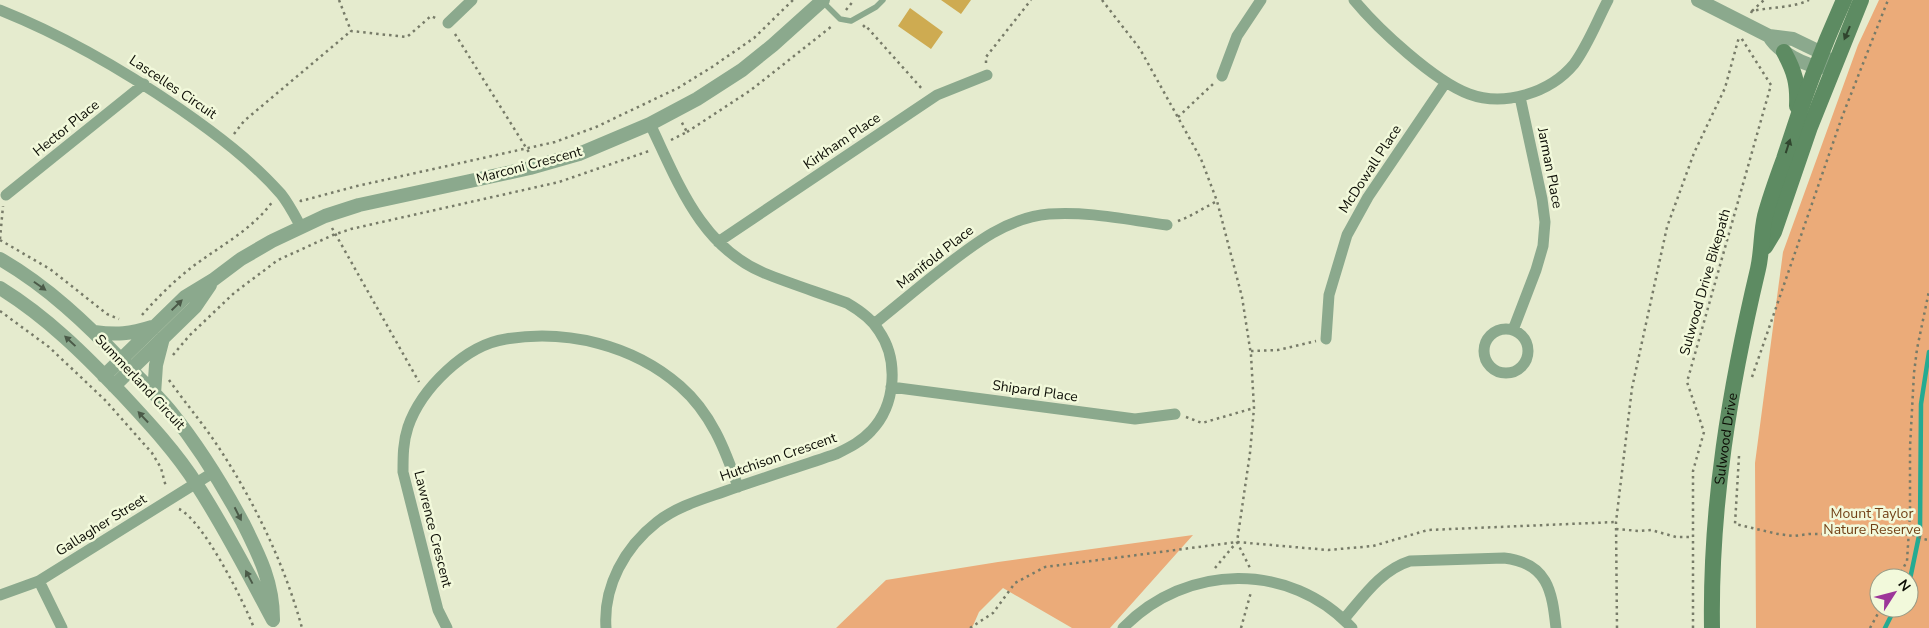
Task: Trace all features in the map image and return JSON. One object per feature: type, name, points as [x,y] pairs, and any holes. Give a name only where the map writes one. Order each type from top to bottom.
[{"type":"main road","name":"Sulwood Drive","points":[[1712,628],[1715,523],[1719,479],[1738,356],[1762,253],[1764,218],[1794,126],[1844,0]]},
{"type":"main road","name":"Sulwood Drive","points":[[1762,253],[1774,232],[1833,67],[1861,0]]},
{"type":"main road","points":[[1784,52],[1793,69],[1798,87],[1794,126]]},
{"type":"street","points":[[448,23],[472,0]]},
{"type":"street","points":[[1222,76],[1237,36],[1262,0]]},
{"type":"street","points":[[1354,0],[1380,27],[1423,65],[1446,82],[1471,94],[1490,98],[1520,97],[1550,85],[1570,68],[1585,46],[1608,0]]},
{"type":"street","points":[[1698,0],[1769,36],[1793,39],[1819,60],[1833,67]]},
{"type":"street","name":"Marconi Crescent","points":[[109,381],[159,332],[185,297],[213,280],[241,259],[300,227],[325,216],[359,205],[537,166],[578,154],[650,124],[697,99],[742,70],[773,46],[823,1]]},
{"type":"street","name":"Lascelles Circuit","points":[[0,10],[41,26],[84,48],[144,84],[211,130],[253,165],[283,196],[300,227]]},
{"type":"street","points":[[1769,36],[1779,49],[1784,52],[1819,60]]},
{"type":"street","name":"Kirkham Place","points":[[718,242],[931,99],[987,75]]},
{"type":"street","name":"McDowall Place","points":[[1326,339],[1329,295],[1347,236],[1368,197],[1446,82]]},
{"type":"street","name":"Hector Place","points":[[6,195],[144,84]]},
{"type":"street","name":"Jarman Place","points":[[1513,330],[1536,270],[1543,246],[1545,222],[1542,199],[1520,97]]},
{"type":"street","name":"Hutchison Crescent","points":[[606,628],[608,596],[611,584],[622,561],[638,539],[658,521],[681,507],[836,454],[854,445],[877,423],[887,406],[891,387],[892,369],[890,353],[874,324],[847,303],[763,272],[739,259],[718,242],[699,221],[685,197],[650,124]]},
{"type":"street","name":"Manifold Place","points":[[874,324],[968,248],[1020,220],[1047,214],[1075,213],[1167,225]]},
{"type":"street","name":"Summerland Circuit","points":[[0,259],[55,296],[94,332],[170,411],[201,451],[254,546],[269,580],[273,599],[274,624]]},
{"type":"street","name":"Summerland Circuit","points":[[0,288],[44,318],[73,344],[153,428],[196,483],[223,526],[274,624]]},
{"type":"street","points":[[94,332],[116,335],[159,332],[154,394]]},
{"type":"street","name":"Lawrence Crescent","points":[[447,628],[438,610],[403,472],[403,448],[409,424],[426,394],[446,371],[468,354],[504,339],[541,336],[577,339],[611,346],[642,359],[670,377],[688,393],[713,424],[727,453],[738,486]]},
{"type":"street","name":"Shipard Place","points":[[891,387],[1136,419],[1175,414]]},
{"type":"street","name":"Gallagher Street","points":[[0,595],[39,581],[214,472]]},
{"type":"street","points":[[1344,619],[1382,576],[1398,565],[1410,561],[1504,558],[1530,565],[1548,583],[1553,600],[1556,628]]},
{"type":"street","points":[[1123,628],[1134,616],[1149,605],[1175,591],[1203,582],[1221,579],[1255,579],[1275,582],[1302,591],[1344,619],[1352,628]]},
{"type":"street","points":[[39,581],[62,628]]},
{"type":"lane","name":"Marconi Crescent","points":[[823,1],[840,19],[851,21],[876,7],[883,0]]},
{"type":"path","points":[[339,0],[351,31]]},
{"type":"path","points":[[138,319],[154,301],[192,267],[237,236],[264,213],[273,201],[283,196],[293,192],[302,201],[314,199],[358,186],[555,142],[596,127],[678,88],[712,68],[754,38],[793,0]]},
{"type":"path","points":[[987,75],[986,57],[1031,0]]},
{"type":"path","points":[[1102,0],[1140,49],[1201,159],[1217,201],[1242,297],[1251,351],[1254,408],[1250,453],[1237,542],[1203,582]]},
{"type":"path","points":[[1617,628],[1616,522],[1632,388],[1667,227],[1694,153],[1725,88],[1739,37],[1752,11],[1764,0]]},
{"type":"path","points":[[1752,11],[1799,5],[1808,0]]},
{"type":"path","points":[[1752,377],[1842,117],[1888,0]]},
{"type":"path","points":[[226,143],[244,121],[351,31],[407,37],[431,16],[448,23],[537,166]]},
{"type":"path","points":[[687,132],[751,90],[831,25],[836,28]]},
{"type":"path","points":[[859,29],[865,26],[931,99]]},
{"type":"path","name":"Sulwood Drive Bikepath","points":[[1693,628],[1694,471],[1704,432],[1687,382],[1771,85],[1739,37]]},
{"type":"path","points":[[1178,117],[1222,76]]},
{"type":"path","points":[[6,195],[2,212],[0,240],[50,269],[107,314],[124,322]]},
{"type":"path","points":[[1167,225],[1188,218],[1217,201]]},
{"type":"path","points":[[325,216],[426,394]]},
{"type":"path","points":[[1903,568],[1907,561],[1914,373],[1929,291]]},
{"type":"path","points":[[0,311],[49,347],[86,380],[124,420],[152,453],[161,468],[166,487],[165,492]]},
{"type":"path","points":[[1251,351],[1278,350],[1326,339]]},
{"type":"path","points":[[1175,414],[1202,422],[1254,408]]},
{"type":"path","points":[[1739,455],[1735,524],[1794,536],[1816,534],[1891,534],[1915,535],[1929,540]]},
{"type":"path","points":[[175,507],[185,511],[195,520],[246,607],[254,628]]},
{"type":"path","points":[[970,628],[993,613],[1016,583],[1045,567],[1237,542],[1328,550],[1373,546],[1428,530],[1616,522]]},
{"type":"path","points":[[1616,529],[1651,530],[1676,537],[1693,537]]},
{"type":"path","points":[[1237,542],[1255,579],[1242,628]]},
{"type":"green space","name":"Mount Taylor Nature Reserve","points":[[1879,0],[1929,0],[1929,628],[1756,628],[1755,463],[1783,252],[1858,45]]},
{"type":"green space","points":[[1193,535],[1110,628],[1072,628],[1003,588],[979,612],[972,628],[836,628],[886,580],[998,562]]},
{"type":"building","points":[[941,0],[971,0],[961,14]]},
{"type":"building","points":[[910,8],[943,32],[931,49],[898,26]]},
{"type":"waterway","points":[[1912,568],[1920,531],[1921,404],[1929,352]]},
{"type":"waterway","points":[[1885,628],[1890,618]]}]
